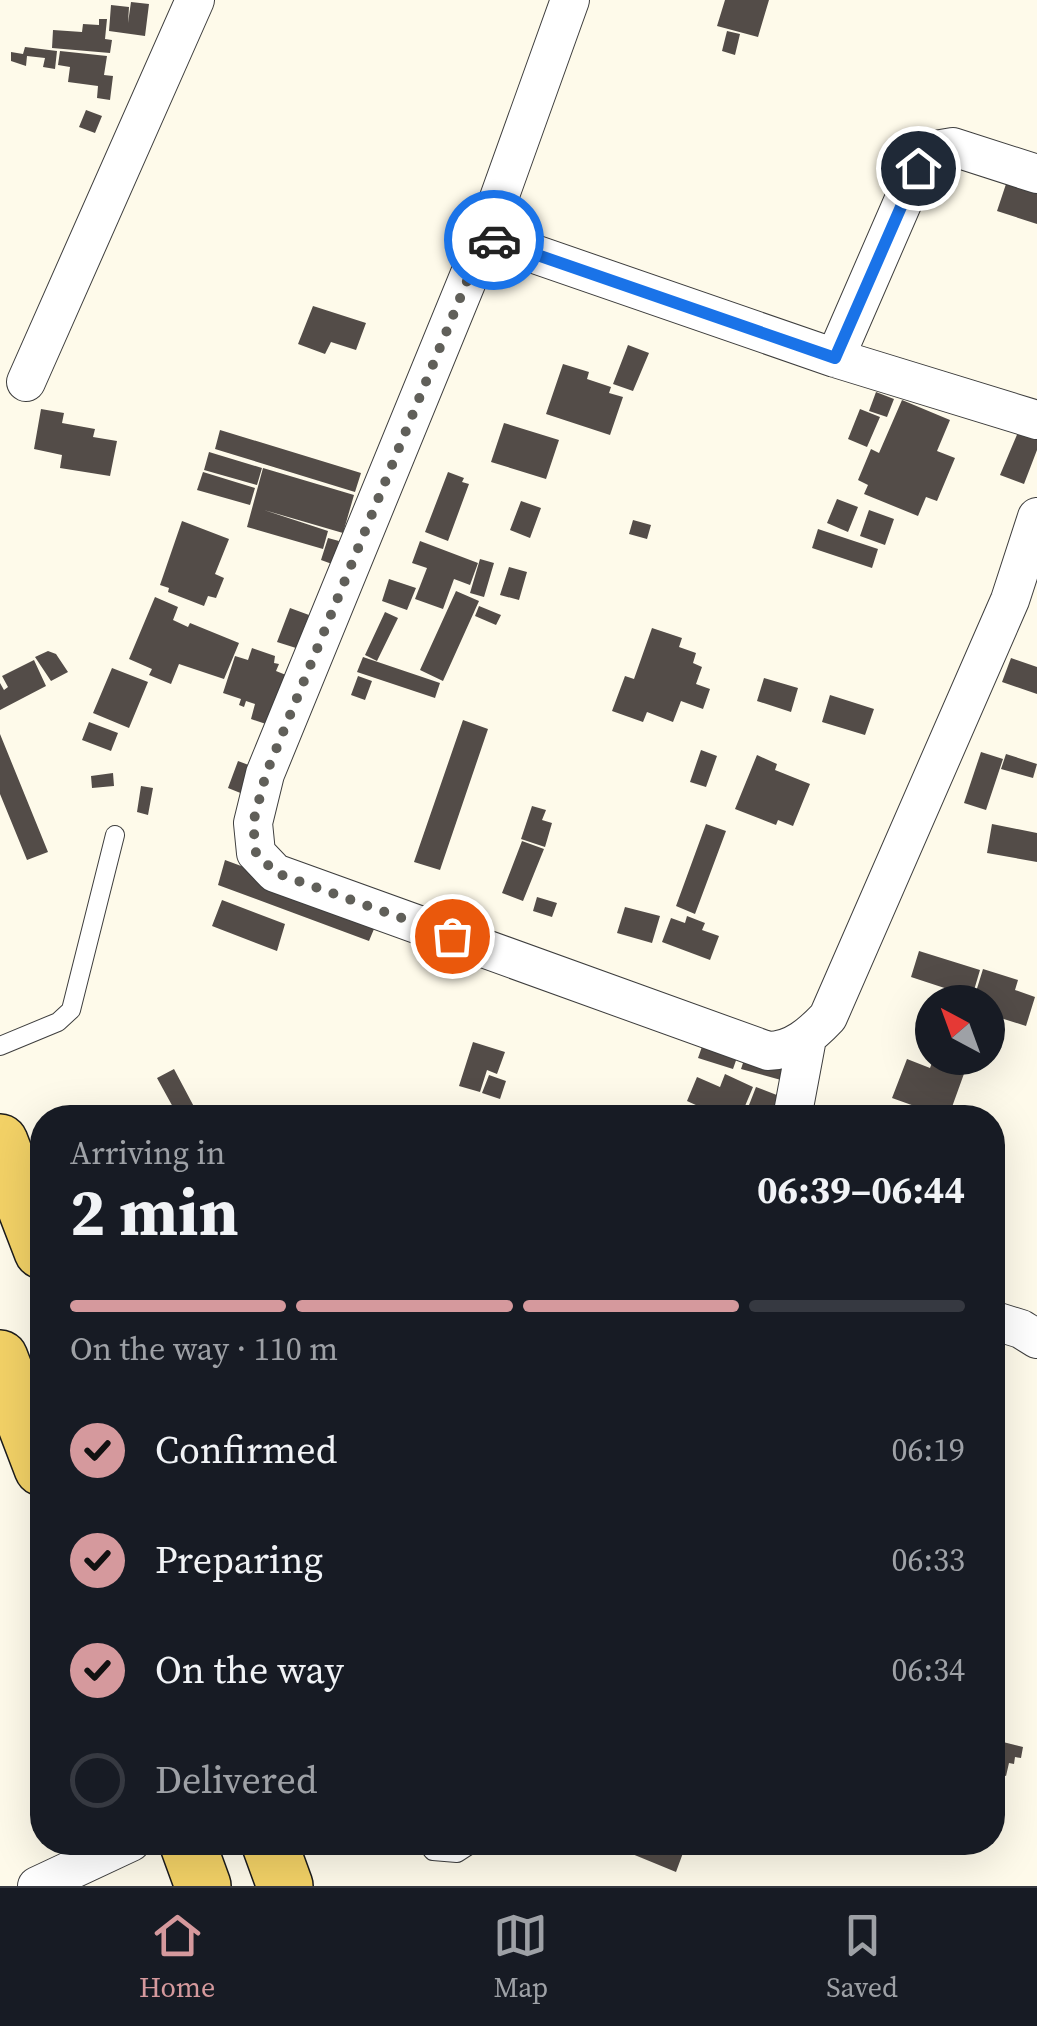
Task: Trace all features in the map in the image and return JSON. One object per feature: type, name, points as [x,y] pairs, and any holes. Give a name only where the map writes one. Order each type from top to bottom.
[{"type":"main road","points":[[0,1142],[30,1220]]},
{"type":"main road","points":[[0,1358],[30,1437]]},
{"type":"main road","points":[[191,1855],[203,1886]]},
{"type":"main road","points":[[274,1855],[285,1886]]},
{"type":"street","points":[[26,382],[195,0]]},
{"type":"street","points":[[570,0],[485,237],[266,774],[253,823],[256,853],[276,873],[768,1051],[779,1051],[807,1038],[828,1016],[1010,600],[1037,517]]},
{"type":"street","points":[[835,358],[929,151],[954,147],[1037,174]]},
{"type":"street","points":[[485,237],[835,358],[1037,420]]},
{"type":"street","points":[[794,1105],[807,1038]]},
{"type":"street","points":[[1005,1324],[1037,1339]]},
{"type":"street","points":[[38,1886],[104,1855]]},
{"type":"lane","points":[[0,1046],[58,1022],[71,1010],[115,836]]},
{"type":"building","points":[[725,0],[769,0],[758,37],[717,26]]},
{"type":"building","points":[[131,2],[149,4],[145,36],[109,31],[111,5],[129,7],[128,23]]},
{"type":"building","points":[[99,19],[107,19],[105,39],[112,40],[110,53],[52,48],[53,30],[82,32],[83,24],[99,25]]},
{"type":"building","points":[[727,31],[740,34],[735,55],[722,51]]},
{"type":"building","points":[[25,47],[57,51],[55,69],[43,67],[45,58],[27,56],[26,66],[11,61],[11,52],[23,54]]},
{"type":"building","points":[[60,51],[107,56],[104,75],[113,76],[110,100],[97,98],[98,86],[68,82],[70,67],[58,65]]},
{"type":"building","points":[[86,110],[102,116],[95,133],[79,127]]},
{"type":"building","points":[[1009,175],[1037,184],[1037,224],[997,211]]},
{"type":"building","points":[[313,306],[366,323],[356,350],[331,342],[325,354],[298,344]]},
{"type":"building","points":[[628,345],[649,353],[633,391],[613,384]]},
{"type":"building","points":[[563,364],[589,372],[587,379],[611,387],[609,393],[623,397],[610,435],[546,414]]},
{"type":"building","points":[[876,392],[894,399],[887,417],[869,411]]},
{"type":"building","points":[[902,400],[950,420],[937,451],[955,458],[937,501],[926,497],[918,516],[864,494],[868,485],[858,480],[871,449],[879,453]]},
{"type":"building","points":[[41,409],[64,413],[62,423],[95,429],[93,437],[117,441],[110,476],[60,468],[62,455],[34,449]]},
{"type":"building","points":[[860,409],[880,417],[867,447],[848,439]]},
{"type":"building","points":[[504,423],[559,440],[546,479],[491,462]]},
{"type":"building","points":[[220,430],[361,473],[355,492],[215,449]]},
{"type":"building","points":[[1019,430],[1037,437],[1037,450],[1024,484],[1000,475]]},
{"type":"building","points":[[209,452],[262,468],[257,485],[204,470]]},
{"type":"building","points":[[263,468],[354,495],[343,533],[264,510],[328,531],[323,549],[247,527]]},
{"type":"building","points":[[203,472],[255,488],[250,505],[197,490]]},
{"type":"building","points":[[448,472],[469,484],[448,541],[425,532]]},
{"type":"building","points":[[837,499],[858,507],[848,532],[827,523]]},
{"type":"building","points":[[521,501],[541,508],[530,538],[510,530]]},
{"type":"building","points":[[869,510],[894,519],[885,545],[860,536]]},
{"type":"building","points":[[633,520],[651,525],[647,539],[629,534]]},
{"type":"building","points":[[182,521],[229,539],[215,574],[224,578],[216,598],[208,596],[204,606],[160,585]]},
{"type":"building","points":[[818,529],[878,549],[872,568],[812,548]]},
{"type":"building","points":[[328,538],[339,541],[332,564],[321,560]]},
{"type":"building","points":[[420,541],[478,563],[470,585],[454,579],[443,609],[415,599],[427,568],[412,563]]},
{"type":"building","points":[[480,559],[494,563],[484,597],[470,593]]},
{"type":"building","points":[[509,567],[527,572],[519,600],[500,595]]},
{"type":"building","points":[[389,579],[416,588],[407,610],[382,601]]},
{"type":"building","points":[[456,591],[479,601],[443,681],[420,670]]},
{"type":"building","points":[[155,597],[178,607],[173,620],[239,643],[224,679],[179,664],[171,684],[149,675],[152,669],[129,659]]},
{"type":"building","points":[[479,606],[501,615],[496,625],[475,616]]},
{"type":"building","points":[[290,608],[309,615],[296,648],[277,642]]},
{"type":"building","points":[[385,612],[398,618],[377,661],[365,655]]},
{"type":"building","points":[[652,628],[682,638],[679,647],[696,653],[693,663],[702,667],[696,684],[710,689],[703,709],[681,701],[673,722],[647,712],[643,722],[612,711],[625,676],[634,679]]},
{"type":"building","points":[[252,648],[275,656],[274,663],[279,664],[276,671],[286,675],[269,725],[251,719],[255,704],[246,701],[244,707],[239,705],[241,699],[223,693],[235,656],[248,660]]},
{"type":"building","points":[[48,651],[56,654],[68,672],[51,681],[35,657]]},
{"type":"building","points":[[363,657],[440,683],[435,698],[357,672]]},
{"type":"building","points":[[1011,658],[1037,667],[1037,694],[1002,682]]},
{"type":"building","points":[[34,660],[46,686],[0,710],[0,683],[4,690],[8,687],[2,676]]},
{"type":"building","points":[[112,668],[148,682],[129,728],[93,713]]},
{"type":"building","points":[[358,676],[372,681],[365,700],[351,695]]},
{"type":"building","points":[[764,678],[798,688],[791,712],[757,701]]},
{"type":"building","points":[[830,695],[874,709],[865,735],[822,722]]},
{"type":"building","points":[[463,720],[488,729],[440,870],[414,862]]},
{"type":"building","points":[[89,722],[118,733],[111,751],[82,740]]},
{"type":"building","points":[[0,734],[48,852],[27,860],[0,794]]},
{"type":"building","points":[[701,750],[717,756],[706,787],[690,782]]},
{"type":"building","points":[[981,752],[1003,759],[986,810],[964,803]]},
{"type":"building","points":[[1006,754],[1037,764],[1033,778],[1001,769]]},
{"type":"building","points":[[757,755],[777,764],[775,770],[810,784],[793,826],[778,820],[776,825],[735,809]]},
{"type":"building","points":[[238,761],[254,767],[243,794],[228,788]]},
{"type":"building","points":[[113,773],[114,786],[92,788],[91,776]]},
{"type":"building","points":[[141,786],[153,788],[148,815],[137,812]]},
{"type":"building","points":[[532,806],[546,810],[542,820],[552,823],[545,847],[521,839]]},
{"type":"building","points":[[706,824],[726,831],[695,914],[676,906]]},
{"type":"building","points":[[992,824],[1037,833],[1037,862],[987,853]]},
{"type":"building","points":[[522,841],[544,849],[523,901],[502,893]]},
{"type":"building","points":[[225,860],[379,917],[369,941],[218,885]]},
{"type":"building","points":[[537,897],[557,903],[552,917],[533,911]]},
{"type":"building","points":[[222,900],[285,924],[277,951],[212,926]]},
{"type":"building","points":[[625,907],[660,916],[652,943],[617,933]]},
{"type":"building","points":[[687,916],[705,923],[702,930],[719,936],[710,960],[662,942],[671,918],[685,923]]},
{"type":"building","points":[[919,951],[980,970],[976,985],[935,985],[911,977]]},
{"type":"building","points":[[983,969],[1018,980],[1015,990],[1035,997],[1026,1026],[1005,1019],[1005,985],[978,985]]},
{"type":"building","points":[[705,1038],[740,1049],[733,1069],[698,1058]]},
{"type":"building","points":[[473,1042],[505,1052],[497,1074],[487,1070],[480,1092],[459,1086]]},
{"type":"building","points":[[747,1051],[786,1062],[781,1080],[741,1069]]},
{"type":"building","points":[[907,1059],[915,1062],[915,1075],[964,1075],[953,1105],[912,1105],[892,1098]]},
{"type":"building","points":[[174,1069],[193,1105],[172,1105],[157,1078]]},
{"type":"building","points":[[725,1074],[753,1087],[745,1105],[696,1105],[687,1101],[697,1077],[720,1087]]},
{"type":"building","points":[[489,1075],[506,1081],[500,1099],[482,1093]]},
{"type":"building","points":[[756,1087],[787,1099],[785,1105],[749,1105]]},
{"type":"building","points":[[1005,1742],[1023,1747],[1021,1758],[1015,1757],[1014,1764],[1009,1763],[1006,1776]]},
{"type":"building","points":[[635,1855],[682,1855],[676,1872]]},
{"type":"way so far","points":[[452,936],[276,873],[256,853],[253,823],[266,774],[485,237],[494,240]]},
{"type":"route","points":[[494,240],[835,358],[918,168]]}]
